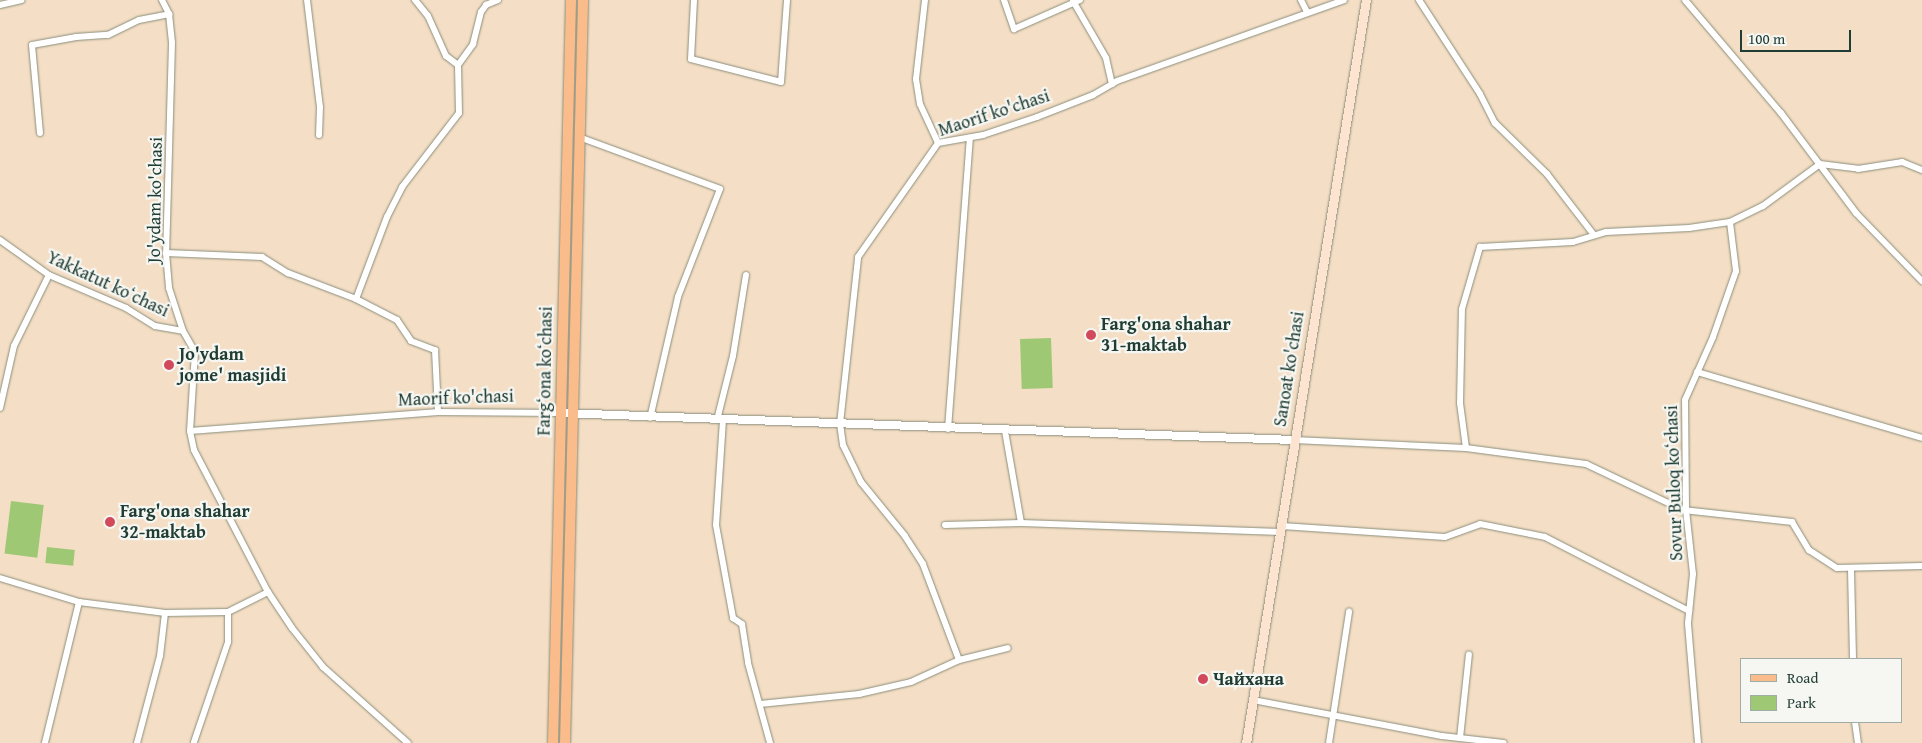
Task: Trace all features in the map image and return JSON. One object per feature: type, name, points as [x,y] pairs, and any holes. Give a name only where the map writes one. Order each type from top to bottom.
[{"type":"main road","name":"Fargʻona koʻchasi","points":[[553,743],[571,0]]},
{"type":"main road","name":"Fargʻona koʻchasi","points":[[565,743],[583,0]]},
{"type":"main road","name":"Sanoat ko'chasi","points":[[1246,743],[1366,0]]},
{"type":"street","points":[[0,5],[21,0]]},
{"type":"street","name":"Jo'ydam ko'chasi","points":[[162,0],[169,14],[171,131],[166,253],[169,288],[183,332],[195,352],[190,431],[202,470],[268,592],[323,667],[408,743]]},
{"type":"street","points":[[307,0],[319,98],[319,135]]},
{"type":"street","points":[[415,0],[428,16],[446,56],[458,65]]},
{"type":"street","points":[[356,299],[384,225],[402,187],[457,119],[460,87],[458,65],[470,51],[481,12],[486,5],[498,0]]},
{"type":"street","points":[[694,0],[691,59],[781,82],[787,0]]},
{"type":"street","points":[[925,0],[916,79],[920,104],[938,143]]},
{"type":"street","points":[[1004,0],[1014,29],[1076,1],[1106,58],[1112,84]]},
{"type":"street","points":[[1301,0],[1308,12]]},
{"type":"street","name":"Maorif ko'chasi","points":[[840,424],[858,256],[938,143],[970,138],[1037,117],[1093,95],[1112,84],[1344,0]]},
{"type":"street","points":[[1419,0],[1480,94],[1495,123],[1547,174],[1594,234]]},
{"type":"street","points":[[1685,0],[1781,113],[1856,213],[1922,281]]},
{"type":"street","points":[[40,133],[32,45],[76,36],[108,35],[139,20],[169,14]]},
{"type":"street","points":[[579,137],[720,189],[678,297],[650,418]]},
{"type":"street","points":[[948,429],[970,138]]},
{"type":"street","points":[[1466,448],[1460,403],[1462,309],[1480,247],[1573,242],[1594,234],[1730,222],[1763,206],[1820,164],[1858,169],[1902,162],[1922,170]]},
{"type":"street","name":"Sovur Buloq koʻchasi","points":[[1698,743],[1689,611],[1693,574],[1686,510],[1685,400],[1713,337],[1736,271],[1730,222]]},
{"type":"street","name":"Yakkatut koʻchasi","points":[[0,240],[49,275],[126,308],[155,326],[183,332]]},
{"type":"street","points":[[166,253],[262,257],[288,273],[356,299],[397,320],[411,341],[435,350],[438,412]]},
{"type":"street","points":[[0,408],[14,346],[49,275]]},
{"type":"street","points":[[746,275],[733,356],[720,420],[716,525],[734,618],[742,624],[748,663],[770,743]]},
{"type":"street","points":[[1697,372],[1922,438]]},
{"type":"street","name":"Maorif ko'chasi","points":[[190,431],[438,412],[560,413],[948,429],[1294,440]]},
{"type":"street","points":[[840,424],[846,454],[853,471],[905,536],[923,564],[959,660]]},
{"type":"street","points":[[1005,431],[1021,523]]},
{"type":"street","points":[[1294,440],[1466,448],[1586,464],[1686,510],[1792,522],[1808,550],[1826,564],[1851,570],[1922,566]]},
{"type":"street","points":[[944,525],[1021,523],[1281,529],[1445,537],[1480,524],[1536,535],[1689,611]]},
{"type":"street","points":[[1851,570],[1853,658]]},
{"type":"street","points":[[0,578],[79,602],[165,613],[228,612],[268,592]]},
{"type":"street","points":[[45,743],[79,602]]},
{"type":"street","points":[[194,742],[228,642],[228,612]]},
{"type":"street","points":[[1329,743],[1349,612]]},
{"type":"street","points":[[138,743],[160,656],[165,613]]},
{"type":"street","points":[[760,704],[859,694],[911,682],[959,660],[1008,648]]},
{"type":"street","points":[[1460,738],[1469,654]]},
{"type":"street","points":[[1253,700],[1442,739],[1460,738],[1504,743]]},
{"type":"street","points":[[1855,723],[1858,743]]},
{"type":"green space","points":[[1051,338],[1053,388],[1022,389],[1020,339]]},
{"type":"green space","points":[[11,501],[44,505],[37,558],[5,554]]},
{"type":"green space","points":[[47,547],[75,550],[73,566],[45,563]]},
{"type":"place","name":"Farg'ona shahar 31-maktab","points":[[1091,335]]},
{"type":"place","name":"Jo'ydam jome' masjidi","points":[[169,365]]},
{"type":"place","name":"Farg'ona shahar 32-maktab","points":[[110,522]]},
{"type":"place","name":"Чайхана","points":[[1203,679]]}]
